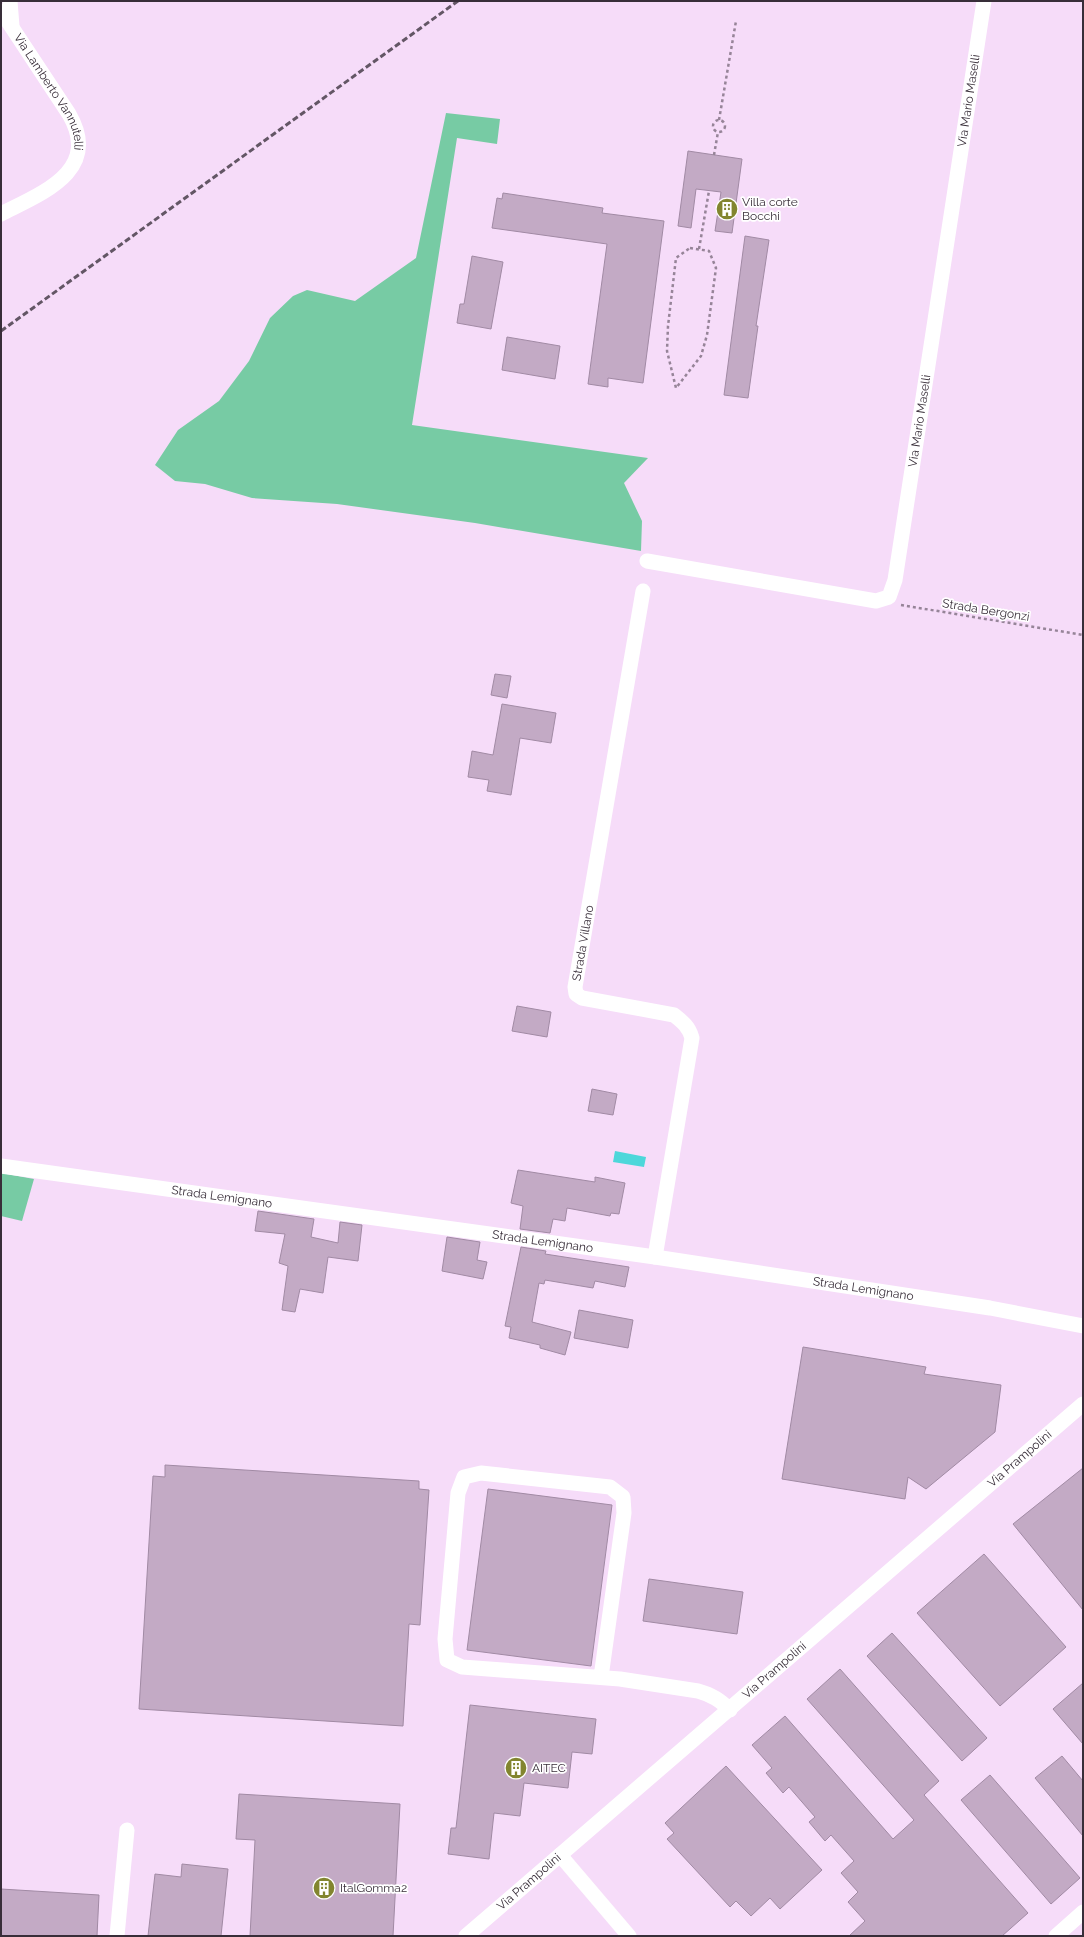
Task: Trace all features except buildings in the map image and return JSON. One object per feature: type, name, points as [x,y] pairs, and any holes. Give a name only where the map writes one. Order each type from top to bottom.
[{"type":"street","points":[[10,1],[12,27]]},
{"type":"street","name":"Via Mario Maselli","points":[[889,597],[895,580],[984,1]]},
{"type":"street","name":"Via Lamberto Vannutelli","points":[[1,11],[69,114],[76,126],[79,140],[75,160],[70,171],[61,181],[40,194],[1,214]]},
{"type":"street","points":[[648,560],[876,601],[889,597]]},
{"type":"street","name":"Strada Villano","points":[[643,591],[575,987],[576,994],[582,998],[674,1015],[689,1029],[692,1038],[655,1257]]},
{"type":"street","name":"Strada Lemignano","points":[[1,1166],[655,1257],[990,1308],[1083,1326]]},
{"type":"street","name":"Via Prampolini","points":[[466,1936],[730,1710],[1083,1404]]},
{"type":"street","points":[[601,1677],[624,1513],[623,1497],[610,1487],[481,1473],[464,1477],[458,1493],[445,1639],[447,1660],[462,1667],[601,1677],[698,1691],[720,1700],[730,1710]]},
{"type":"street","points":[[117,1936],[127,1830]]},
{"type":"street","points":[[560,1855],[630,1936]]},
{"type":"street","points":[[1056,1936],[1083,1912]]},
{"type":"path","points":[[718,132],[713,128],[713,124],[719,120],[736,21]]},
{"type":"path","points":[[718,132],[722,131],[725,127],[723,121],[719,120]]},
{"type":"path","points":[[714,155],[718,132]]},
{"type":"path","points":[[699,249],[709,191]]},
{"type":"path","points":[[690,248],[699,249],[709,251],[716,268],[707,334],[701,356],[676,388],[667,351],[668,326],[676,258],[690,248]]},
{"type":"path","name":"Strada Bergonzi","points":[[889,597],[899,605],[1083,635]]},
{"type":"shaded area","points":[[446,113],[500,119],[497,144],[457,138],[412,425],[648,458],[624,483],[642,521],[641,551],[475,523],[337,504],[252,498],[205,484],[175,481],[155,465],[178,430],[219,401],[249,361],[270,318],[293,296],[307,290],[355,301],[416,258]]},
{"type":"shaded area","points":[[615,1151],[646,1157],[644,1167],[613,1162]]},
{"type":"shaded area","points":[[1,1173],[34,1179],[22,1221],[1,1216]]},
{"type":"railway","points":[[1,331],[458,1]]},
{"type":"place","name":"Villa corte Bocchi","points":[[727,209]]},
{"type":"place","name":"AITEC","points":[[516,1768]]},
{"type":"place","name":"ItalGomma2","points":[[324,1888]]}]
